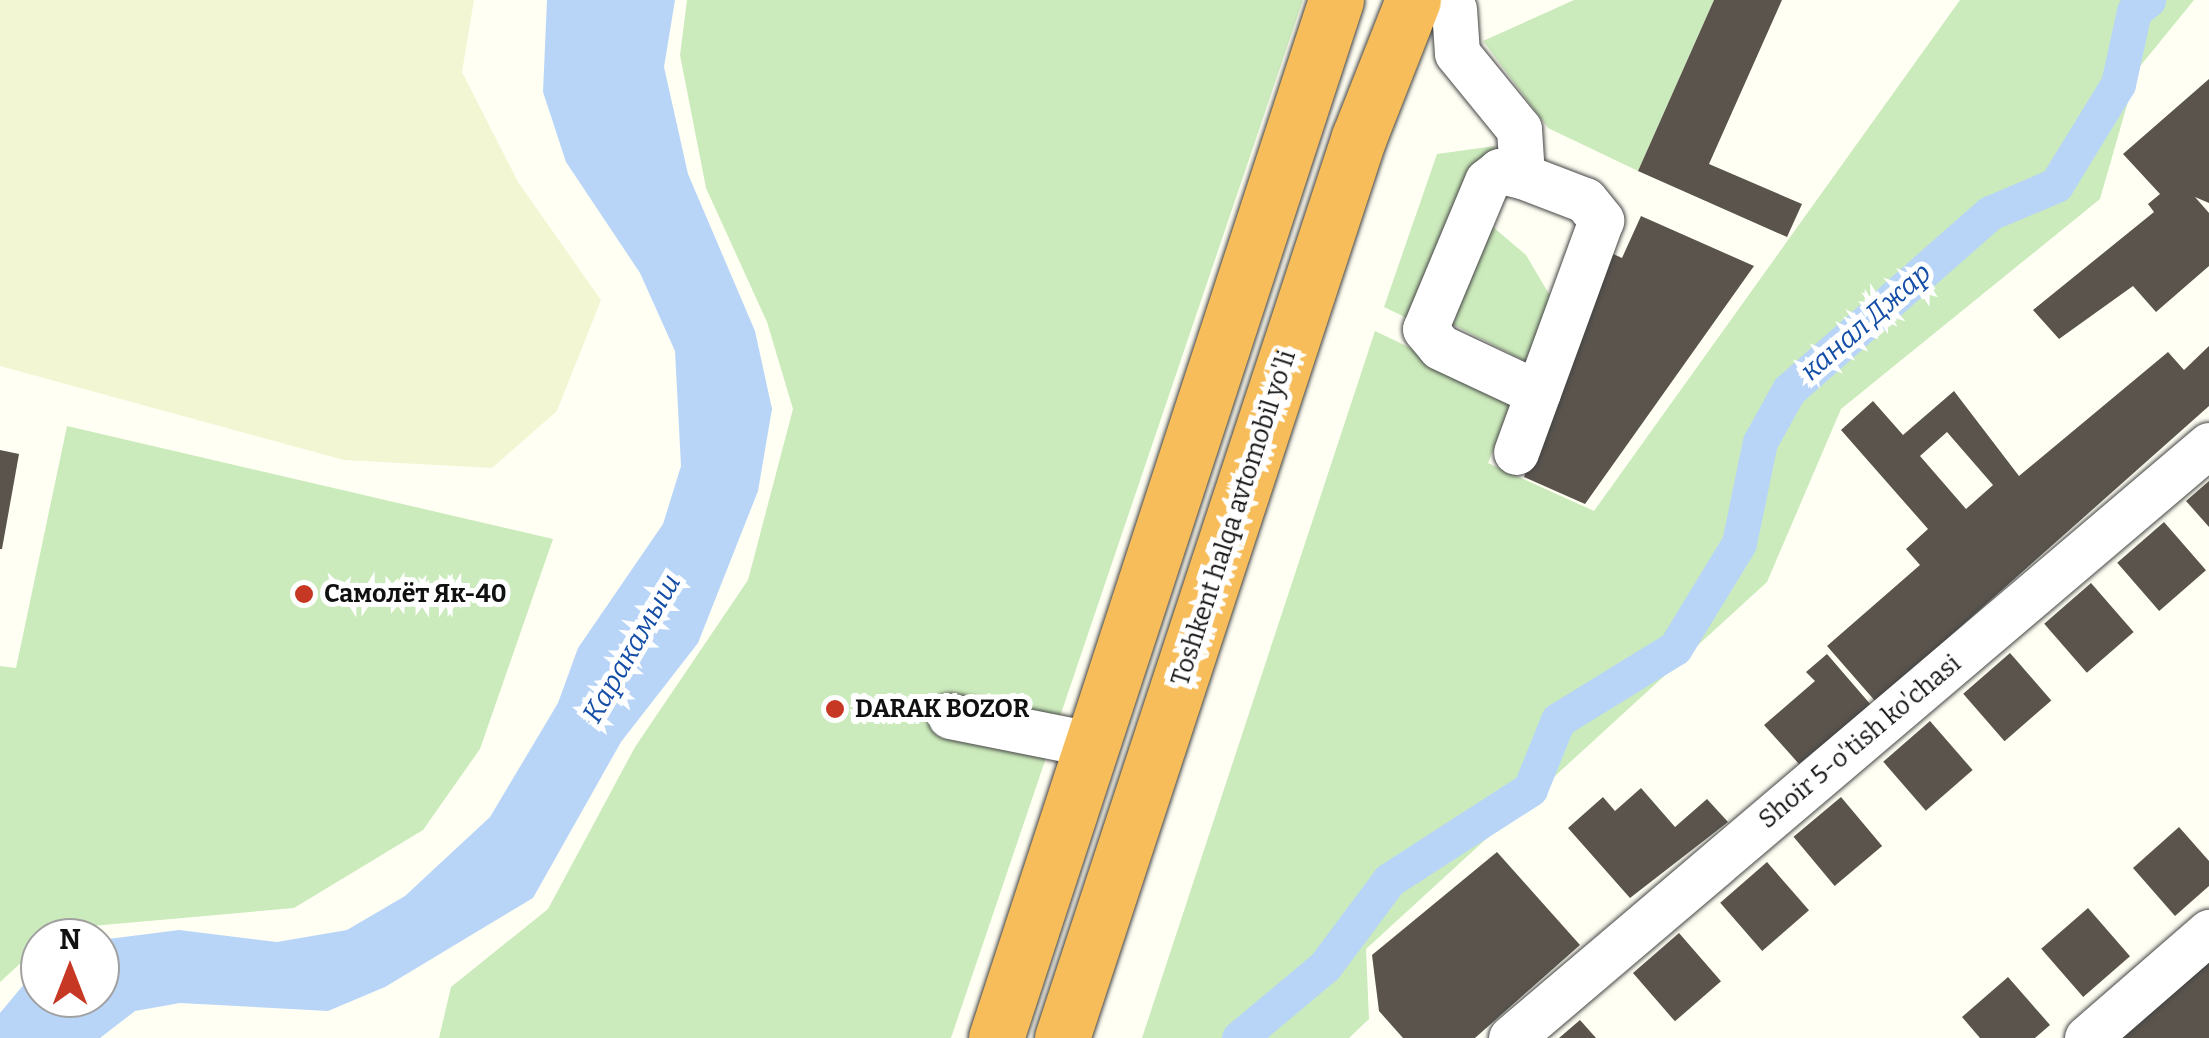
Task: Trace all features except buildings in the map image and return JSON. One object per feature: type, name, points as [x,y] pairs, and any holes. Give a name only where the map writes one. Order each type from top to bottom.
[{"type":"highway","points":[[996,1038],[1336,0]]},
{"type":"highway","name":"Toshkent halqa avtomobil yo'li","points":[[1062,1038],[1439,8]]},
{"type":"street","points":[[1439,8],[1458,54],[1519,129],[1522,176]]},
{"type":"street","points":[[1516,452],[1538,393],[1600,220],[1585,200],[1500,171],[1487,181],[1425,329],[1440,346],[1538,393]]},
{"type":"street","name":"Shoir 5-o'tish ko'chasi","points":[[1511,1038],[2209,445]]},
{"type":"street","points":[[950,716],[1090,744]]},
{"type":"street","points":[[2087,1038],[2209,932]]},
{"type":"green space","points":[[0,0],[474,0],[462,72],[518,182],[601,300],[557,411],[492,468],[344,460],[0,366]]},
{"type":"green space","points":[[687,0],[1303,0],[951,1038],[439,1038],[451,987],[548,909],[635,747],[748,580],[793,409],[767,322],[706,188],[680,55]]},
{"type":"green space","points":[[1574,0],[1714,0],[1638,171],[1548,128],[1483,41]]},
{"type":"green space","points":[[1960,0],[2194,0],[2137,70],[2100,199],[1841,409],[1767,582],[1366,949],[1369,1019],[1349,1038],[1142,1038],[1375,331],[1515,398],[1488,463],[1594,511]]},
{"type":"green space","points":[[1495,146],[1409,319],[1384,307],[1437,154]]},
{"type":"green space","points":[[1493,227],[1526,255],[1552,299],[1531,364],[1450,323],[1452,297]]},
{"type":"green space","points":[[67,426],[553,539],[480,749],[423,830],[294,908],[120,923],[120,918],[20,918],[20,964],[0,982],[0,666],[16,668]]},
{"type":"water","name":"Каракамыш","points":[[547,0],[675,0],[664,67],[688,174],[755,331],[772,409],[758,491],[698,643],[621,742],[533,898],[385,987],[328,1011],[180,1003],[135,1011],[100,1038],[0,1038],[0,1013],[20,989],[20,1018],[120,1018],[120,937],[179,930],[277,942],[347,930],[405,896],[490,817],[558,703],[578,648],[663,524],[681,466],[675,351],[640,273],[566,162],[543,92]]},
{"type":"waterway","name":"канал Джар","points":[[1239,1038],[1325,966],[1389,880],[1530,789],[1558,720],[1675,648],[1739,543],[1760,442],[1789,390],[1990,213],[2056,185],[2118,84],[2134,11],[2148,0]]},
{"type":"place","name":"Самолёт Як-40","points":[[304,594]]},
{"type":"place","name":"DARAK BOZOR","points":[[835,709]]}]
